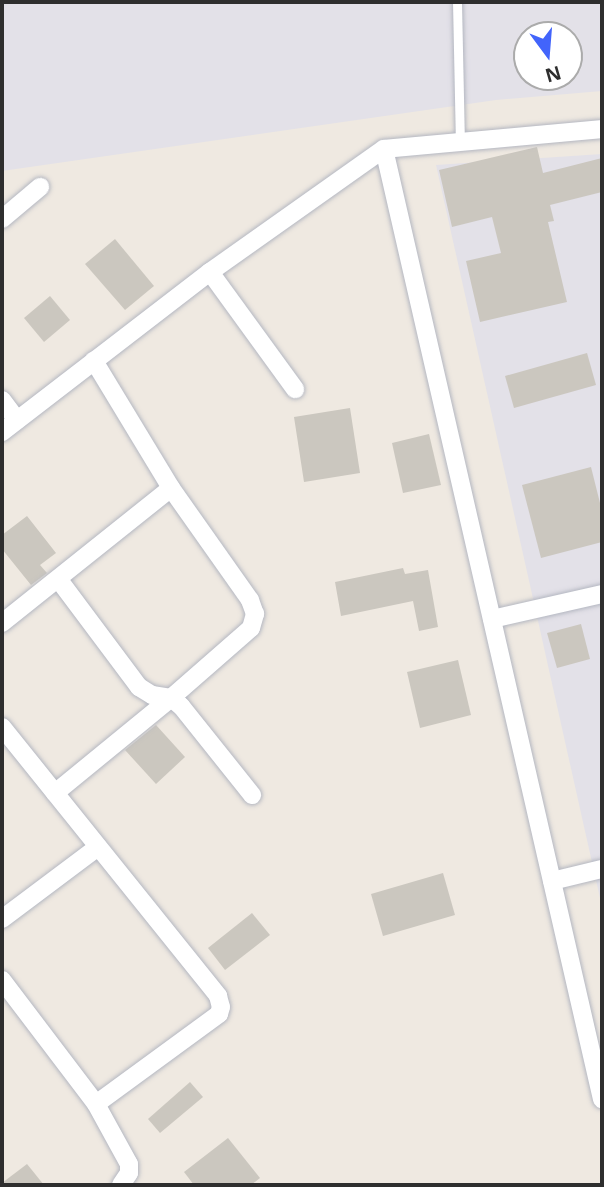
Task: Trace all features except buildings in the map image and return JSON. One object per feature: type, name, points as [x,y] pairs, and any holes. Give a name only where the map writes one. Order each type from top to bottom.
[{"type":"street","points":[[2,432],[210,272],[384,149],[602,129]]},
{"type":"street","points":[[384,149],[602,1099]]},
{"type":"street","points":[[2,219],[40,187]]},
{"type":"street","points":[[210,272],[295,389]]},
{"type":"street","points":[[55,793],[251,628],[255,614],[250,600],[171,488],[94,361]]},
{"type":"street","points":[[2,400],[17,420]]},
{"type":"street","points":[[2,623],[171,488]]},
{"type":"street","points":[[59,580],[139,687],[152,695],[171,698],[181,706],[251,795]]},
{"type":"street","points":[[492,618],[602,594]]},
{"type":"street","points":[[2,727],[218,996],[221,1007],[219,1014],[96,1104]]},
{"type":"street","points":[[2,919],[98,848]]},
{"type":"street","points":[[552,881],[602,869]]},
{"type":"street","points":[[2,980],[96,1104],[129,1164],[129,1173],[121,1185]]},
{"type":"lane","points":[[457,2],[460,142]]},
{"type":"shaded area","points":[[4,2],[602,2],[602,91],[496,100],[2,171]]},
{"type":"shaded area","points":[[602,154],[602,907],[436,165]]}]
